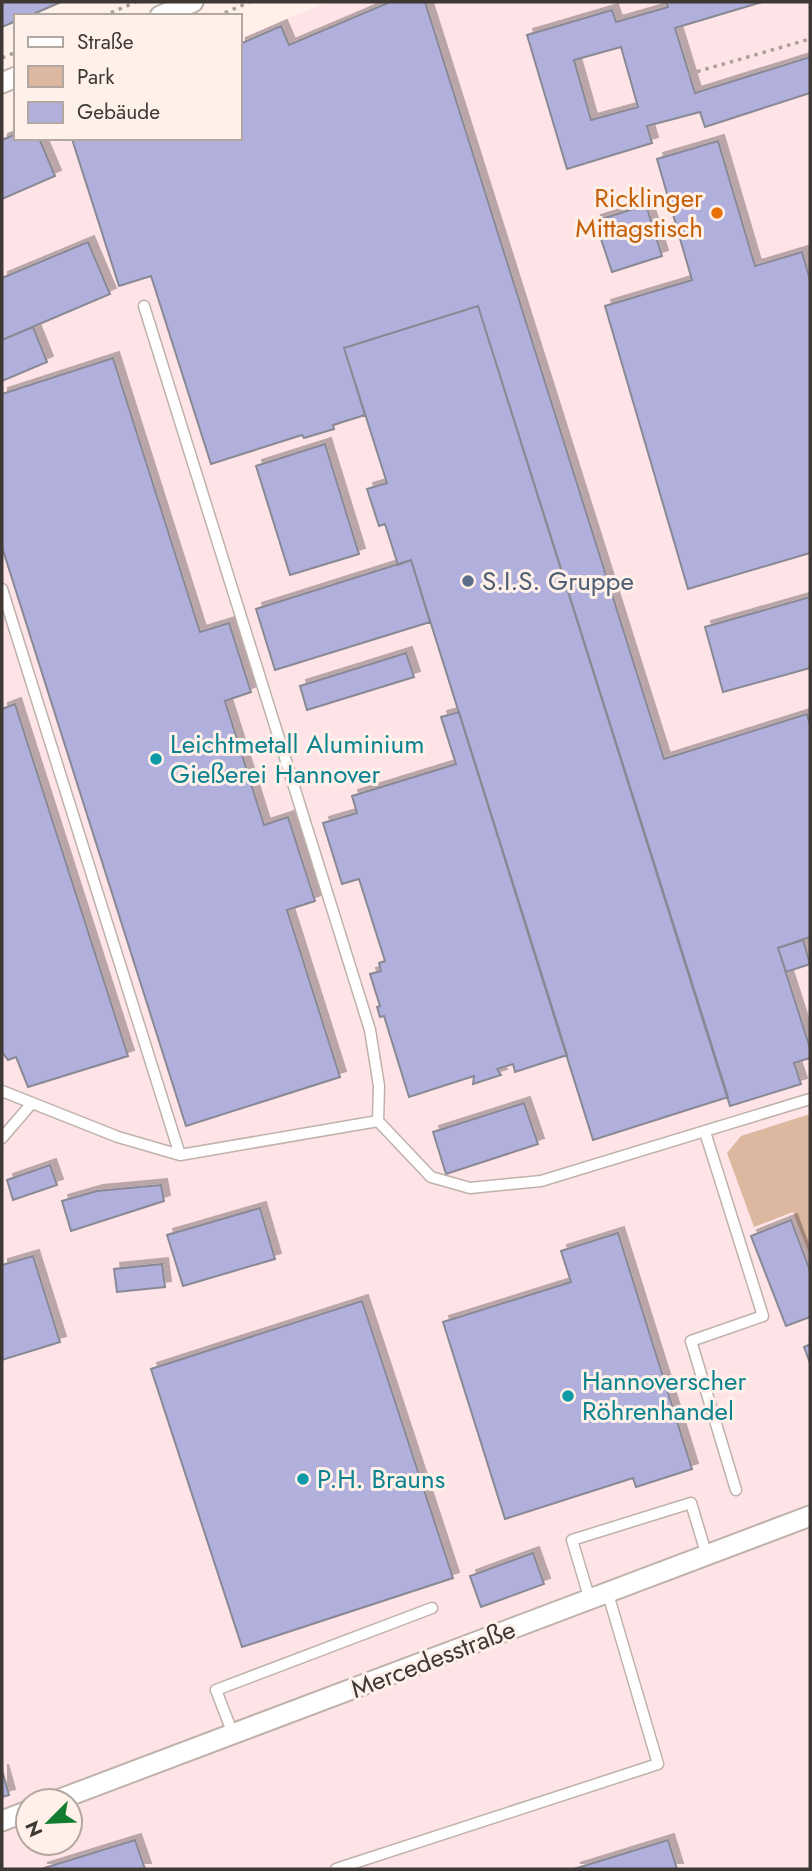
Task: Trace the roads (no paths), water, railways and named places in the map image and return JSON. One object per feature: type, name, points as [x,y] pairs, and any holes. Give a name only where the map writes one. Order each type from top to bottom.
[{"type":"street","points":[[165,14],[193,2]]},
{"type":"street","name":"Mercedesstraße","points":[[84,1790],[810,1516]]},
{"type":"lane","points":[[144,306],[370,1030],[379,1086],[378,1121],[431,1177],[470,1188],[541,1181],[810,1099]]},
{"type":"lane","points":[[2,589],[180,1155]]},
{"type":"lane","points":[[2,1091],[118,1138],[180,1155],[378,1121]]},
{"type":"lane","points":[[2,1138],[32,1103]]},
{"type":"lane","points":[[705,1132],[763,1316],[691,1341],[736,1490]]},
{"type":"lane","points":[[336,1869],[658,1764],[599,1597],[572,1540],[691,1503],[707,1556]]},
{"type":"lane","points":[[233,1734],[216,1690],[432,1608]]},
{"type":"place","name":"Ricklinger Mittagstisch","points":[[717,213]]},
{"type":"place","name":"S.I.S. Gruppe","points":[[468,581]]},
{"type":"place","name":"Leichtmetall Aluminium Gießerei Hannover","points":[[156,759]]},
{"type":"place","name":"Hannoverscher Röhrenhandel","points":[[568,1396]]},
{"type":"place","name":"P.H. Brauns","points":[[303,1479]]}]
